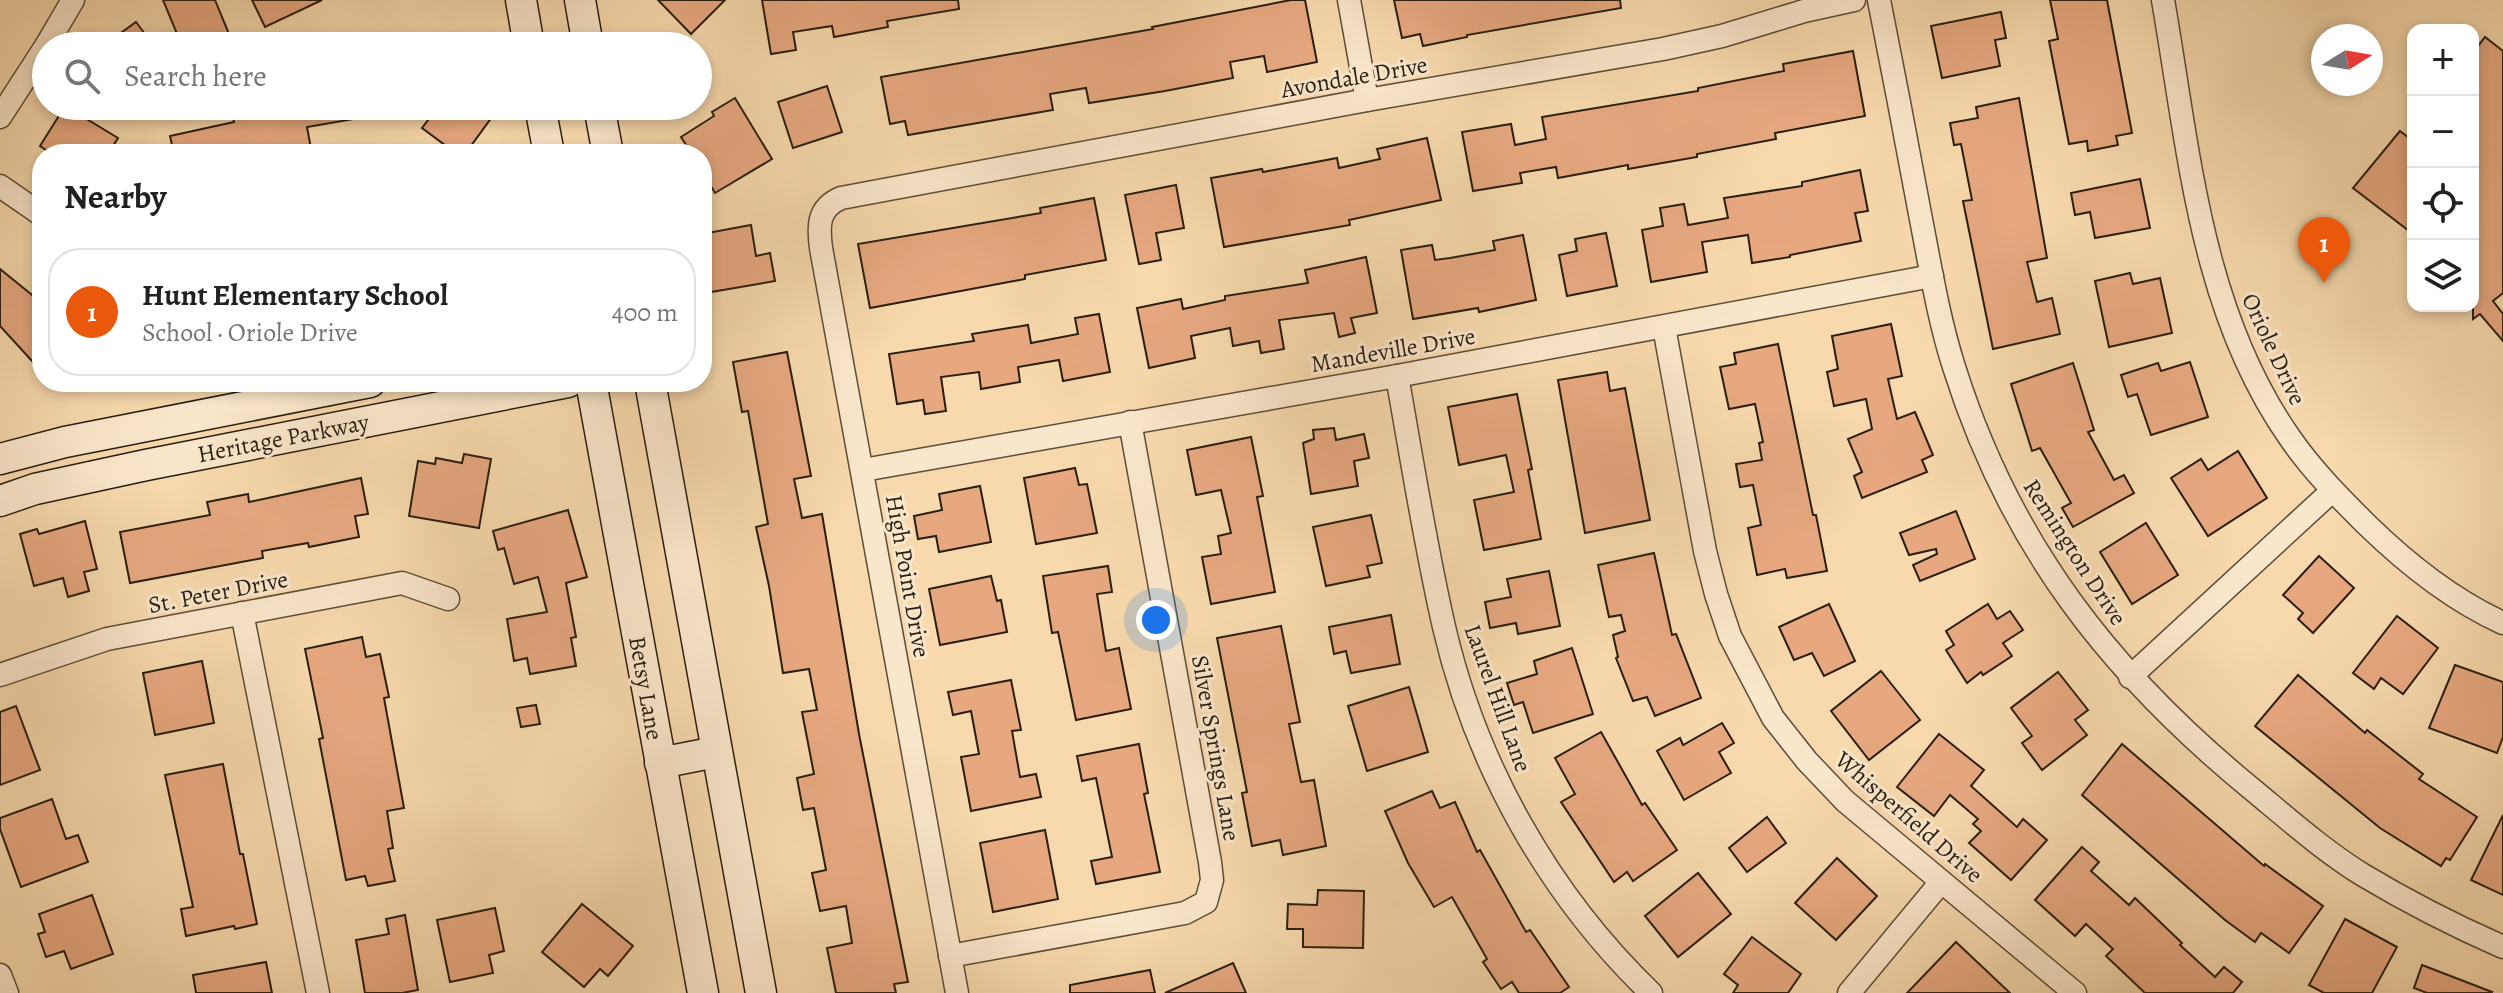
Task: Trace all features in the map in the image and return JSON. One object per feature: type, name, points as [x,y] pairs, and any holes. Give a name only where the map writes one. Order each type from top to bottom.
[{"type":"main road","points":[[521,0],[527,32]]},
{"type":"main road","points":[[580,0],[586,32]]},
{"type":"main road","points":[[543,120],[547,144]]},
{"type":"main road","points":[[602,120],[606,144]]},
{"type":"main road","name":"Heritage Parkway","points":[[0,459],[65,442],[319,392]]},
{"type":"main road","name":"Heritage Parkway","points":[[0,501],[35,489],[146,465],[517,392]]},
{"type":"main road","name":"Betsy Lane","points":[[593,392],[703,993]]},
{"type":"main road","points":[[652,392],[761,993]]},
{"type":"main road","points":[[660,763],[716,752]]},
{"type":"street","points":[[54,32],[73,0]]},
{"type":"street","points":[[1349,0],[1367,100]]},
{"type":"street","name":"Avondale Drive","points":[[860,195],[1367,100],[1663,49],[1854,0]]},
{"type":"street","name":"Remington Drive","points":[[1879,0],[1945,336],[1969,411],[2012,511],[2065,593],[2130,677],[2202,748],[2280,813],[2361,873],[2422,909],[2503,947]]},
{"type":"street","name":"Oriole Drive","points":[[2163,0],[2205,241],[2229,324],[2263,395],[2289,437],[2332,491],[2402,559],[2482,614],[2503,623]]},
{"type":"street","points":[[0,117],[32,68]]},
{"type":"street","points":[[0,186],[32,208]]},
{"type":"street","name":"High Point Drive","points":[[860,195],[831,202],[824,210],[818,228],[957,993]]},
{"type":"street","name":"Mandeville Drive","points":[[863,470],[1397,376],[1932,276]]},
{"type":"street","name":"Whisperfield Drive","points":[[1664,327],[1705,551],[1730,636],[1773,718],[1826,782],[2075,993]]},
{"type":"street","name":"Laurel Hill Lane","points":[[1397,376],[1444,628],[1476,731],[1511,806],[1548,868],[1616,956],[1651,993]]},
{"type":"street","name":"Silver Springs Lane","points":[[950,956],[1170,916],[1196,909],[1206,902],[1212,880],[1130,422]]},
{"type":"street","points":[[2130,677],[2332,491]]},
{"type":"street","name":"St. Peter Drive","points":[[0,675],[107,639],[402,583],[448,599]]},
{"type":"street","points":[[242,613],[318,993]]},
{"type":"street","points":[[1849,993],[1941,882]]},
{"type":"street","points":[[0,975],[7,993]]},
{"type":"building","points":[[163,0],[215,0],[228,32],[176,32]]},
{"type":"building","points":[[252,0],[322,0],[265,27]]},
{"type":"building","points":[[658,0],[725,0],[693,32],[689,32]]},
{"type":"building","points":[[762,0],[958,0],[959,9],[887,21],[888,27],[834,37],[832,26],[793,32],[796,50],[771,54]]},
{"type":"building","points":[[1291,0],[1305,0],[1317,62],[1267,72],[1264,56],[1230,62],[1233,78],[1165,91],[1089,103],[1086,88],[1050,94],[1053,110],[908,135],[905,121],[890,124],[881,77],[1153,29]]},
{"type":"building","points":[[1394,0],[1620,0],[1621,8],[1467,35],[1423,46],[1420,34],[1402,38]]},
{"type":"building","points":[[2050,0],[2107,0],[2132,133],[2116,136],[2118,145],[2088,151],[2087,141],[2069,144],[2049,41],[2058,39]]},
{"type":"building","points":[[2001,12],[2006,38],[1995,40],[2000,66],[1942,78],[1931,26]]},
{"type":"building","points":[[136,22],[144,32],[122,32]]},
{"type":"building","points":[[2485,37],[2503,51],[2503,293],[2493,301],[2503,314],[2503,341],[2480,314],[2473,319],[2473,312],[2479,312],[2479,45]]},
{"type":"building","points":[[1853,51],[1865,116],[1775,133],[1776,139],[1697,154],[1697,157],[1628,169],[1628,165],[1558,178],[1556,167],[1520,173],[1522,183],[1473,191],[1462,132],[1511,124],[1515,145],[1546,139],[1542,117],[1698,91],[1698,88],[1784,71],[1783,64]]},
{"type":"building","points":[[827,86],[842,132],[793,148],[778,102]]},
{"type":"building","points":[[735,98],[772,159],[715,193],[712,188],[712,144],[686,144],[681,137],[712,120],[712,112]]},
{"type":"building","points":[[2019,98],[2047,258],[2027,262],[2037,302],[2052,298],[2060,334],[1993,349],[1963,201],[1972,200],[1961,144],[1954,145],[1950,123],[1978,118],[1976,107]]},
{"type":"building","points":[[56,120],[88,120],[118,138],[114,144],[41,144]]},
{"type":"building","points":[[348,120],[307,127],[310,144],[172,144],[170,136],[234,122]]},
{"type":"building","points":[[428,120],[490,120],[472,144],[444,144],[422,128]]},
{"type":"building","points":[[2400,131],[2407,136],[2407,229],[2353,188]]},
{"type":"building","points":[[1427,138],[1441,200],[1349,220],[1350,225],[1224,247],[1211,178],[1337,158],[1339,168],[1380,159],[1377,149]]},
{"type":"building","points":[[1860,170],[1868,211],[1855,213],[1861,241],[1752,263],[1748,235],[1702,242],[1707,272],[1651,282],[1642,230],[1663,226],[1660,208],[1684,204],[1688,225],[1728,218],[1724,198],[1802,186],[1802,182]]},
{"type":"building","points":[[2140,179],[2150,228],[2095,238],[2090,212],[2075,215],[2071,193]]},
{"type":"building","points":[[1176,185],[1184,228],[1156,233],[1161,260],[1139,264],[1125,195]]},
{"type":"building","points":[[1094,198],[1106,260],[1025,275],[1025,279],[870,308],[858,244],[1041,213],[1040,208]]},
{"type":"building","points":[[751,225],[756,256],[770,253],[775,281],[712,292],[712,232]]},
{"type":"building","points":[[1606,233],[1617,286],[1567,296],[1559,255],[1577,251],[1575,239]]},
{"type":"building","points":[[1523,235],[1536,300],[1479,312],[1478,308],[1413,319],[1401,250],[1432,245],[1435,260],[1495,250],[1493,241]]},
{"type":"building","points":[[1366,257],[1377,313],[1351,318],[1355,333],[1339,337],[1334,313],[1279,320],[1284,349],[1261,353],[1259,341],[1233,346],[1230,328],[1191,336],[1195,358],[1149,368],[1137,308],[1181,299],[1183,309],[1225,300],[1225,296],[1308,283],[1305,270]]},
{"type":"building","points":[[0,269],[32,295],[32,361],[0,326]]},
{"type":"building","points":[[2130,273],[2133,284],[2160,278],[2172,333],[2109,347],[2095,281]]},
{"type":"building","points":[[1099,314],[1110,372],[1063,381],[1059,360],[1018,367],[1020,382],[981,389],[979,372],[941,377],[946,411],[925,414],[923,400],[897,404],[889,354],[974,341],[972,334],[1028,325],[1031,343],[1078,334],[1075,318]]},
{"type":"building","points":[[1891,324],[1902,376],[1888,379],[1897,419],[1915,412],[1933,455],[1922,460],[1927,472],[1862,498],[1854,476],[1862,472],[1848,439],[1872,429],[1866,399],[1834,406],[1827,372],[1838,369],[1832,336]]},
{"type":"building","points":[[1778,344],[1827,571],[1787,578],[1785,569],[1757,575],[1748,528],[1761,525],[1753,485],[1740,487],[1736,464],[1762,460],[1759,443],[1763,442],[1755,404],[1729,409],[1720,367],[1736,364],[1734,353]]},
{"type":"building","points":[[787,352],[811,476],[794,479],[802,518],[822,514],[859,734],[908,982],[894,984],[896,993],[836,993],[827,948],[852,943],[846,906],[820,911],[812,873],[826,870],[814,808],[803,810],[797,778],[814,774],[802,712],[817,710],[809,669],[783,673],[756,527],[768,524],[748,411],[742,412],[733,362]]},
{"type":"building","points":[[2190,362],[2208,417],[2151,435],[2137,394],[2128,397],[2121,375],[2158,363],[2161,371]]},
{"type":"building","points":[[2073,363],[2094,430],[2088,432],[2114,480],[2124,475],[2134,493],[2073,527],[2062,508],[2071,503],[2040,448],[2032,451],[2011,384]]},
{"type":"building","points":[[1607,372],[1610,391],[1625,388],[1650,520],[1585,533],[1558,380]]},
{"type":"building","points":[[1517,394],[1532,469],[1528,470],[1541,539],[1484,550],[1474,500],[1514,492],[1506,455],[1459,465],[1448,407]]},
{"type":"building","points":[[1334,428],[1336,440],[1364,434],[1369,458],[1354,461],[1358,486],[1311,494],[1303,443],[1314,439],[1313,430]]},
{"type":"building","points":[[1251,437],[1263,496],[1257,497],[1275,592],[1211,604],[1202,557],[1221,554],[1218,536],[1231,533],[1221,490],[1196,495],[1187,450]]},
{"type":"building","points":[[2238,451],[2267,498],[2208,536],[2171,478],[2201,459],[2208,470]]},
{"type":"building","points":[[464,454],[491,459],[479,528],[409,516],[418,461],[435,464],[436,458],[462,463]]},
{"type":"building","points":[[1075,468],[1079,485],[1087,484],[1097,533],[1036,544],[1024,478]]},
{"type":"building","points":[[361,478],[368,514],[355,516],[359,537],[309,547],[308,543],[262,551],[263,558],[130,583],[120,532],[210,515],[207,502],[248,494],[249,502]]},
{"type":"building","points":[[980,486],[991,542],[939,552],[936,536],[918,539],[914,516],[942,510],[939,494]]},
{"type":"building","points":[[568,510],[587,577],[566,583],[576,637],[571,638],[576,666],[530,674],[527,658],[514,661],[507,619],[547,612],[538,577],[514,584],[504,548],[498,550],[493,531]]},
{"type":"building","points":[[1956,511],[1975,559],[1920,581],[1913,565],[1937,554],[1936,549],[1909,555],[1900,533]]},
{"type":"building","points":[[1371,515],[1382,563],[1367,566],[1370,577],[1326,586],[1313,527]]},
{"type":"building","points":[[85,521],[97,569],[84,572],[89,591],[68,597],[63,578],[34,586],[20,534],[37,529],[39,534]]},
{"type":"building","points":[[2146,523],[2178,575],[2132,604],[2100,552]]},
{"type":"building","points":[[1654,553],[1672,635],[1676,634],[1701,698],[1655,716],[1647,697],[1633,701],[1616,658],[1613,635],[1625,631],[1621,615],[1609,617],[1598,565]]},
{"type":"building","points":[[2319,556],[2354,588],[2313,633],[2298,619],[2303,613],[2283,595]]},
{"type":"building","points":[[1108,566],[1112,592],[1097,594],[1106,651],[1119,648],[1131,709],[1076,720],[1058,632],[1052,633],[1043,576]]},
{"type":"building","points":[[1549,571],[1560,626],[1518,634],[1516,623],[1490,628],[1485,602],[1511,597],[1507,579]]},
{"type":"building","points":[[991,576],[997,601],[1001,600],[1007,632],[940,645],[929,589]]},
{"type":"building","points":[[1829,604],[1855,661],[1824,676],[1812,653],[1794,660],[1779,627]]},
{"type":"building","points":[[1988,604],[1997,619],[2010,611],[2023,630],[2003,643],[2012,656],[1967,683],[1946,650],[1954,645],[1946,631]]},
{"type":"building","points":[[1391,615],[1400,664],[1351,673],[1346,651],[1334,654],[1329,627]]},
{"type":"building","points":[[2397,616],[2438,648],[2403,694],[2381,678],[2374,689],[2353,673]]},
{"type":"building","points":[[1281,626],[1300,722],[1289,724],[1301,782],[1314,780],[1326,846],[1283,855],[1280,840],[1252,846],[1242,793],[1247,792],[1217,638]]},
{"type":"building","points":[[362,637],[366,657],[380,654],[389,697],[384,698],[404,808],[387,811],[393,848],[388,849],[395,881],[368,886],[365,876],[346,880],[305,649]]},
{"type":"building","points":[[1572,648],[1593,714],[1533,733],[1523,702],[1514,705],[1507,683],[1537,674],[1534,661]]},
{"type":"building","points":[[202,661],[214,723],[155,735],[143,673]]},
{"type":"building","points":[[2455,665],[2503,682],[2503,737],[2497,753],[2429,728]]},
{"type":"building","points":[[1881,671],[1920,720],[1869,760],[1831,711]]},
{"type":"building","points":[[2058,672],[2088,710],[2075,720],[2087,735],[2042,770],[2022,743],[2032,736],[2011,708]]},
{"type":"building","points":[[2298,675],[2365,733],[2367,730],[2423,774],[2419,779],[2477,817],[2450,860],[2446,858],[2441,866],[2380,828],[2255,726]]},
{"type":"building","points":[[1011,680],[1021,730],[1012,731],[1020,777],[1036,774],[1041,797],[971,811],[961,757],[979,754],[971,711],[953,715],[948,692]]},
{"type":"building","points":[[1409,687],[1428,752],[1367,771],[1348,706]]},
{"type":"building","points":[[536,705],[540,724],[521,727],[517,708]]},
{"type":"building","points":[[16,706],[40,770],[0,785],[0,712]]},
{"type":"building","points":[[1722,723],[1734,743],[1719,752],[1731,773],[1684,800],[1657,751],[1680,738],[1683,745]]},
{"type":"building","points":[[1601,732],[1642,805],[1645,803],[1677,850],[1633,881],[1627,872],[1614,882],[1561,802],[1575,794],[1555,758]]},
{"type":"building","points":[[1939,734],[1984,770],[1971,786],[2017,827],[2023,819],[2047,840],[2011,880],[1969,843],[1981,831],[1973,824],[1978,819],[1950,795],[1934,816],[1897,787]]},
{"type":"building","points":[[1139,744],[1148,793],[1144,794],[1160,872],[1096,884],[1091,861],[1112,857],[1096,778],[1082,781],[1077,756]]},
{"type":"building","points":[[2122,744],[2264,866],[2323,906],[2289,953],[2261,933],[2255,942],[2225,920],[2082,795]]},
{"type":"building","points":[[223,764],[257,924],[186,936],[181,909],[193,907],[165,775]]},
{"type":"building","points":[[1432,791],[1440,808],[1455,802],[1477,852],[1480,850],[1526,932],[1530,930],[1569,987],[1560,993],[1519,993],[1512,982],[1501,989],[1483,962],[1487,959],[1452,897],[1434,907],[1408,863],[1385,811]]},
{"type":"building","points":[[52,799],[66,839],[78,835],[88,862],[21,887],[0,829],[0,818]]},
{"type":"building","points":[[2503,815],[2503,895],[2471,880]]},
{"type":"building","points":[[1767,817],[1786,843],[1747,872],[1729,848]]},
{"type":"building","points":[[1045,830],[1058,899],[993,912],[980,843]]},
{"type":"building","points":[[2082,847],[2099,862],[2091,871],[2129,905],[2135,898],[2215,977],[2224,967],[2242,982],[2233,993],[2145,993],[2106,956],[2113,949],[2086,924],[2075,936],[2035,900]]},
{"type":"building","points":[[1837,858],[1877,896],[1836,940],[1795,903]]},
{"type":"building","points":[[1698,873],[1731,914],[1678,957],[1645,916]]},
{"type":"building","points":[[1318,890],[1364,891],[1363,948],[1303,947],[1303,929],[1287,929],[1288,904],[1317,905]]},
{"type":"building","points":[[92,895],[113,954],[71,969],[64,951],[46,957],[38,934],[45,932],[39,914]]},
{"type":"building","points":[[582,904],[633,946],[608,976],[600,969],[584,987],[542,952]]},
{"type":"building","points":[[495,908],[504,951],[489,955],[493,973],[450,982],[437,920]]},
{"type":"building","points":[[405,915],[418,990],[365,993],[356,940],[389,934],[386,919]]},
{"type":"building","points":[[2345,919],[2397,947],[2372,993],[2324,993],[2309,985]]},
{"type":"building","points":[[1752,937],[1801,974],[1788,993],[1733,993],[1738,985],[1724,974]]},
{"type":"building","points":[[1956,942],[2010,993],[1907,993]]},
{"type":"building","points":[[266,962],[272,993],[196,993],[193,975]]},
{"type":"building","points":[[1233,963],[1246,993],[1165,993]]},
{"type":"building","points":[[2422,965],[2492,992],[2427,993],[2414,988]]},
{"type":"building","points":[[1150,970],[1155,993],[1070,993],[1070,985]]},
{"type":"place","name":"Hunt Elementary School","points":[[2324,283]]}]
